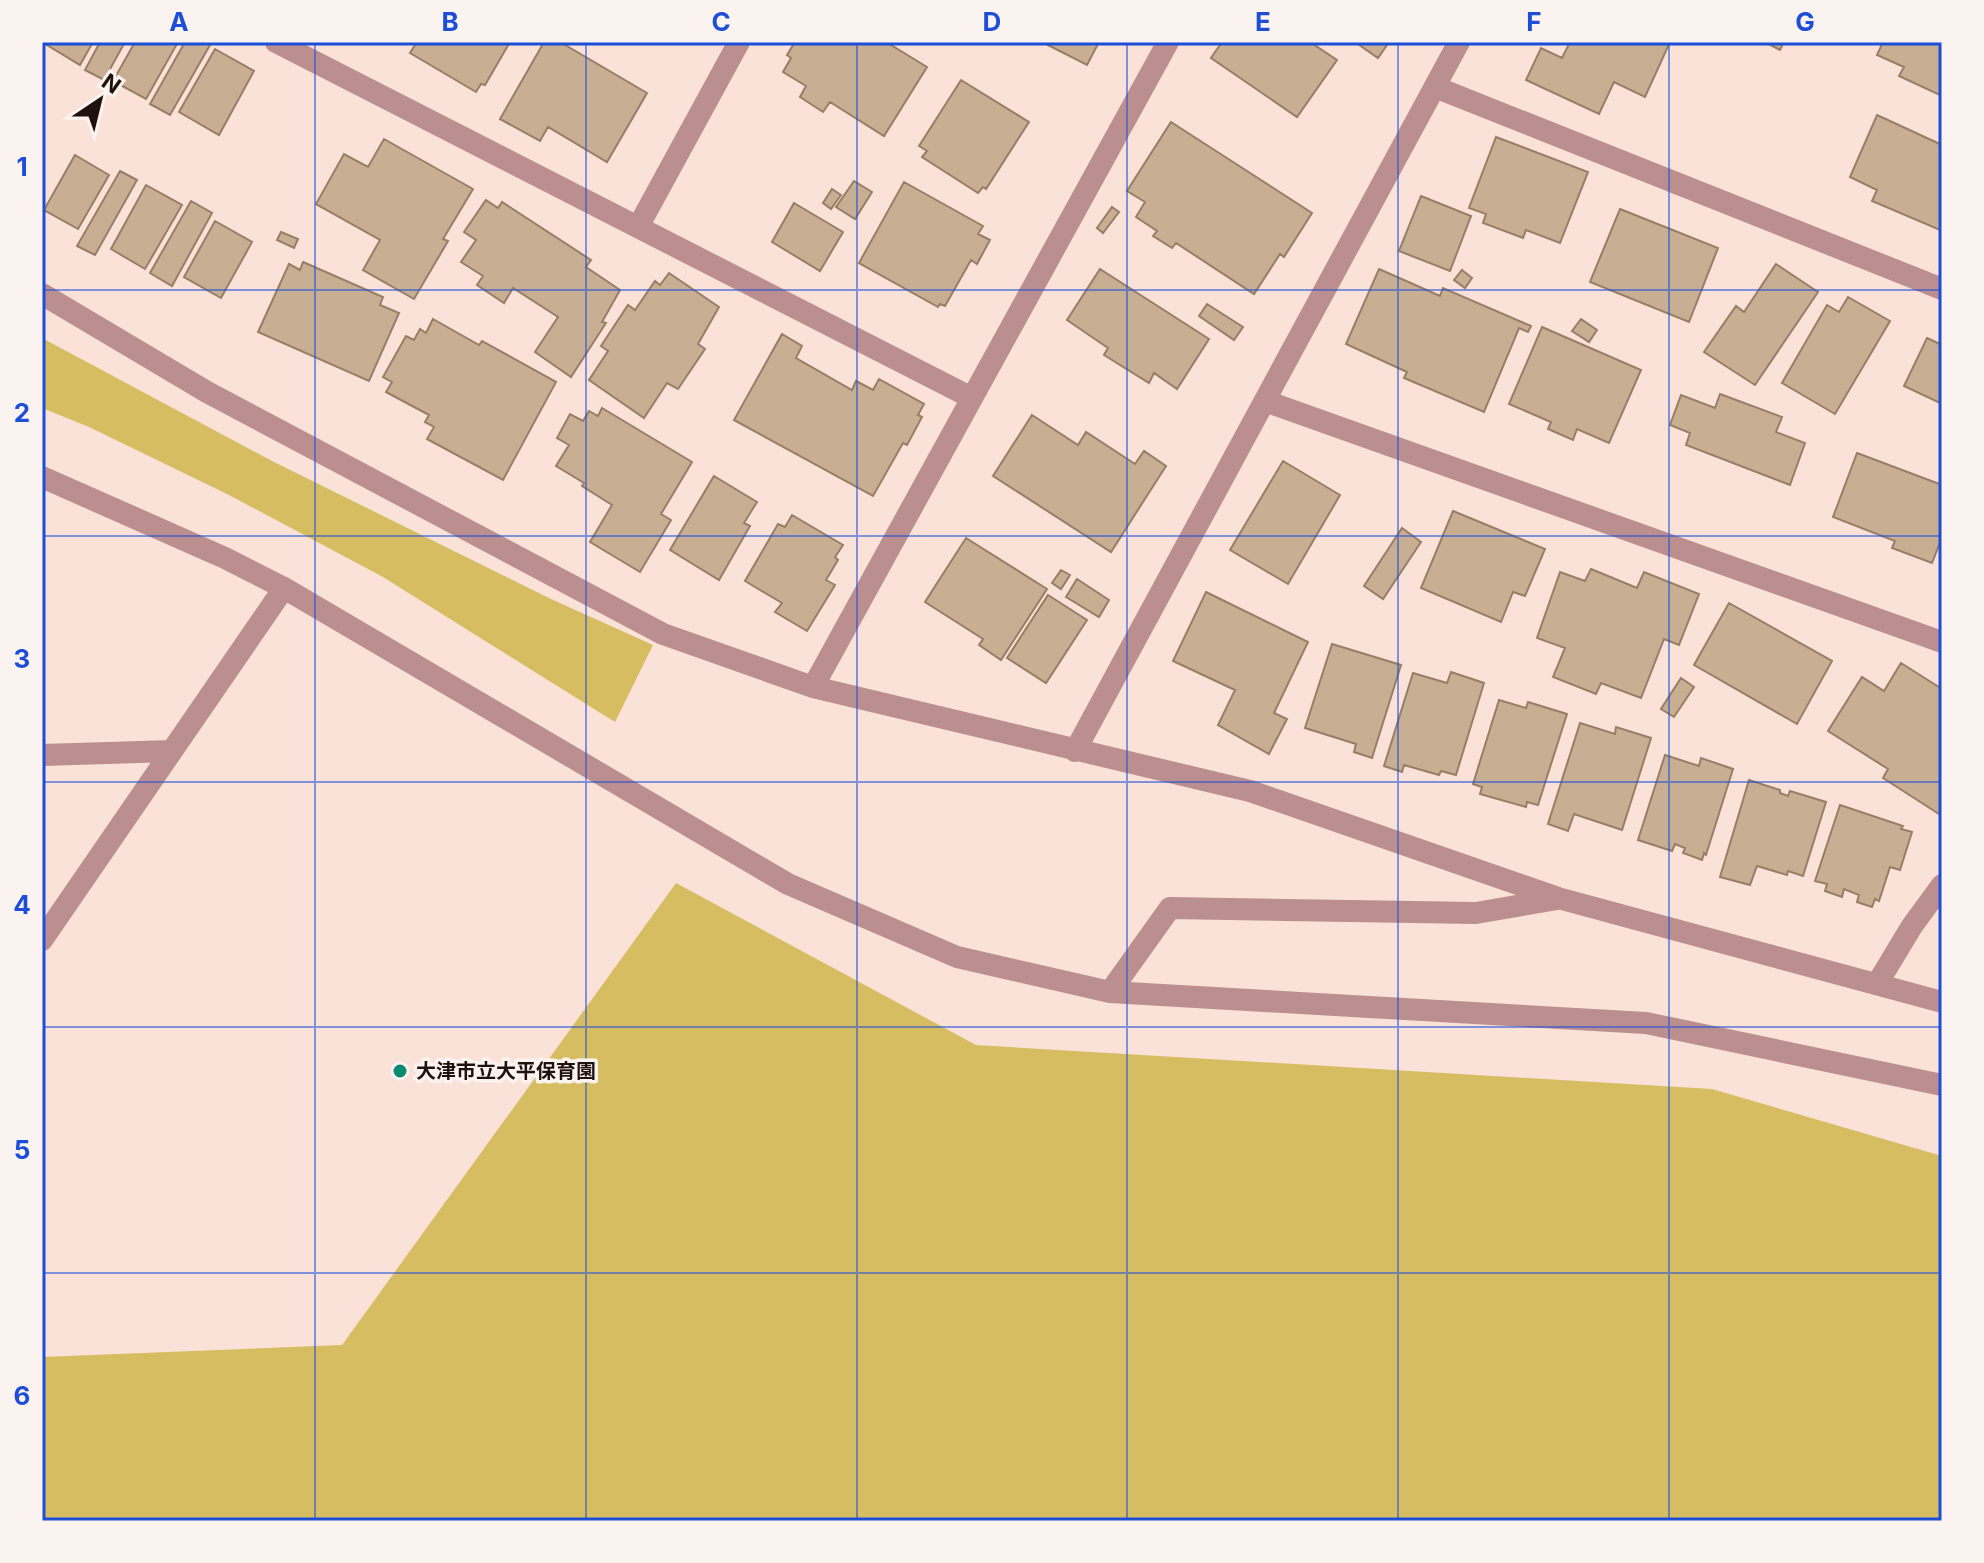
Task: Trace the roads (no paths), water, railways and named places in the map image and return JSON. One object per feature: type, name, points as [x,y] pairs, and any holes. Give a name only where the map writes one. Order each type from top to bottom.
[{"type":"street","points":[[276,42],[972,398]]},
{"type":"street","points":[[638,227],[739,42]]},
{"type":"street","points":[[813,687],[1168,42]]},
{"type":"street","points":[[1075,751],[1459,42]]},
{"type":"street","points":[[1435,87],[1942,289]]},
{"type":"street","points":[[42,294],[207,392],[663,634],[813,687],[1250,791],[1558,898],[1942,1002]]},
{"type":"street","points":[[1265,401],[1942,642]]},
{"type":"street","points":[[42,477],[225,558],[284,588],[788,884],[957,957],[1110,992],[1646,1023],[1942,1085]]},
{"type":"street","points":[[42,940],[284,588]]},
{"type":"street","points":[[42,755],[172,751]]},
{"type":"street","points":[[1877,984],[1912,926],[1942,885]]},
{"type":"street","points":[[1110,992],[1170,908],[1476,913],[1558,898]]},
{"type":"place","name":"大津市立大平保育園","points":[[400,1071]]}]
